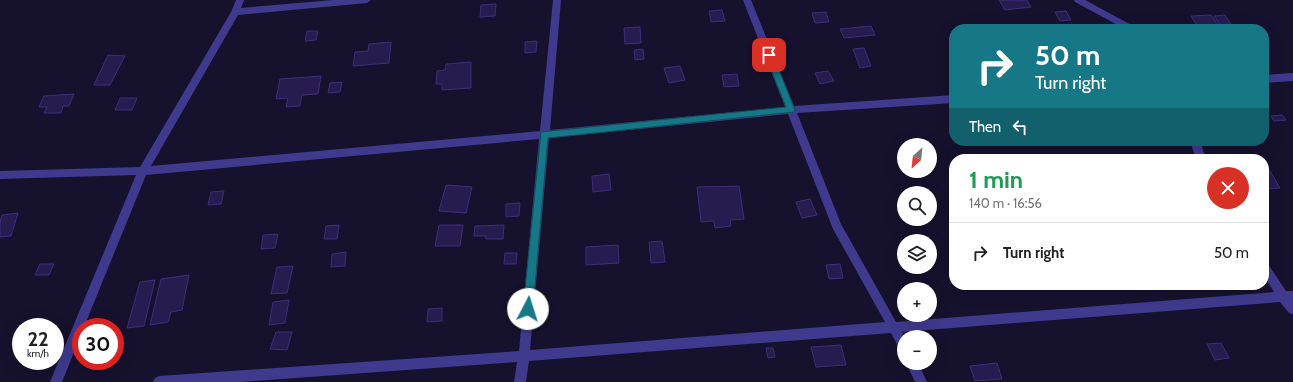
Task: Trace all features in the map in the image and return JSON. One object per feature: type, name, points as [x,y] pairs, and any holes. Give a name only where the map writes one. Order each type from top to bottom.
[{"type":"street","points":[[56,382],[143,171],[235,12],[240,0]]},
{"type":"street","points":[[235,12],[367,0]]},
{"type":"street","points":[[520,382],[524,356],[558,0]]},
{"type":"street","points":[[748,0],[837,226],[897,332]]},
{"type":"street","points":[[1078,0],[1123,24]]},
{"type":"street","points":[[1269,79],[1293,77]]},
{"type":"street","points":[[0,176],[143,171],[544,135],[791,110],[949,99]]},
{"type":"street","points":[[1269,273],[1288,297],[1293,309]]},
{"type":"street","points":[[158,382],[524,356],[1288,297]]},
{"type":"street","points":[[915,370],[921,382]]},
{"type":"building","points":[[999,0],[1027,0],[1031,7],[1005,10]]},
{"type":"building","points":[[496,4],[495,16],[480,17],[481,5]]},
{"type":"building","points":[[722,10],[725,21],[711,22],[709,11]]},
{"type":"building","points":[[1066,11],[1071,20],[1060,21],[1055,12]]},
{"type":"building","points":[[826,12],[829,22],[815,23],[812,13]]},
{"type":"building","points":[[1211,15],[1217,24],[1196,24],[1191,16]]},
{"type":"building","points":[[1225,15],[1231,24],[1219,24],[1214,16]]},
{"type":"building","points":[[871,26],[875,35],[844,38],[840,29]]},
{"type":"building","points":[[640,27],[641,43],[625,44],[624,28]]},
{"type":"building","points":[[307,31],[318,31],[316,40],[305,41]]},
{"type":"building","points":[[537,41],[536,52],[525,53],[525,42]]},
{"type":"building","points":[[391,42],[389,63],[353,66],[355,52],[368,51],[369,44]]},
{"type":"building","points":[[864,48],[871,66],[860,68],[853,49]]},
{"type":"building","points":[[643,49],[644,59],[635,60],[634,50]]},
{"type":"building","points":[[108,55],[125,56],[110,85],[94,85]]},
{"type":"building","points":[[471,62],[471,88],[442,90],[442,84],[436,84],[437,71],[445,70],[446,64]]},
{"type":"building","points":[[680,66],[685,80],[669,83],[664,68]]},
{"type":"building","points":[[828,71],[834,81],[820,84],[815,73]]},
{"type":"building","points":[[737,74],[739,86],[724,87],[722,75]]},
{"type":"building","points":[[321,76],[318,94],[302,95],[300,106],[286,107],[288,98],[276,99],[280,79]]},
{"type":"building","points":[[342,82],[340,92],[328,93],[330,83]]},
{"type":"building","points":[[74,94],[69,106],[63,106],[61,113],[44,113],[47,107],[39,107],[44,96]]},
{"type":"building","points":[[120,98],[137,98],[132,110],[115,110]]},
{"type":"building","points":[[1282,115],[1286,120],[1274,121],[1271,116]]},
{"type":"building","points":[[1269,171],[1270,171],[1280,188],[1269,189]]},
{"type":"building","points":[[609,174],[611,190],[593,192],[592,176]]},
{"type":"building","points":[[446,185],[472,187],[466,213],[439,211]]},
{"type":"building","points":[[739,186],[744,219],[730,220],[731,226],[715,228],[714,221],[701,222],[697,187]]},
{"type":"building","points":[[224,191],[221,204],[208,205],[211,192]]},
{"type":"building","points":[[810,199],[817,215],[802,218],[796,202]]},
{"type":"building","points":[[520,203],[519,216],[506,217],[506,204]]},
{"type":"building","points":[[18,213],[11,236],[0,237],[0,222],[2,215]]},
{"type":"building","points":[[339,225],[337,239],[324,239],[326,226]]},
{"type":"building","points":[[439,225],[463,225],[460,246],[435,246]]},
{"type":"building","points":[[504,225],[503,239],[486,239],[486,236],[474,236],[475,226]]},
{"type":"building","points":[[278,234],[275,248],[261,249],[263,235]]},
{"type":"building","points":[[662,241],[665,262],[651,263],[649,242]]},
{"type":"building","points":[[618,245],[619,263],[586,265],[586,247]]},
{"type":"building","points":[[346,252],[345,266],[331,267],[332,254]]},
{"type":"building","points":[[505,253],[517,253],[516,264],[504,264]]},
{"type":"building","points":[[40,264],[54,264],[49,275],[35,275]]},
{"type":"building","points":[[840,264],[843,278],[829,279],[826,265]]},
{"type":"building","points":[[293,266],[287,293],[271,294],[277,267]]},
{"type":"building","points":[[189,275],[182,310],[171,312],[168,322],[150,325],[161,279]]},
{"type":"building","points":[[155,280],[144,326],[127,328],[140,282]]},
{"type":"building","points":[[289,300],[285,323],[269,325],[273,302]]},
{"type":"building","points":[[442,308],[442,321],[427,322],[428,309]]},
{"type":"building","points":[[276,332],[292,332],[287,350],[270,349]]},
{"type":"building","points":[[1221,343],[1229,358],[1215,360],[1207,344]]},
{"type":"building","points":[[841,345],[846,365],[816,367],[811,347]]},
{"type":"building","points":[[766,348],[773,348],[775,357],[768,358]]},
{"type":"building","points":[[997,363],[1002,379],[975,381],[970,366]]},
{"type":"route","points":[[528,309],[544,135],[791,110],[769,55]]}]
